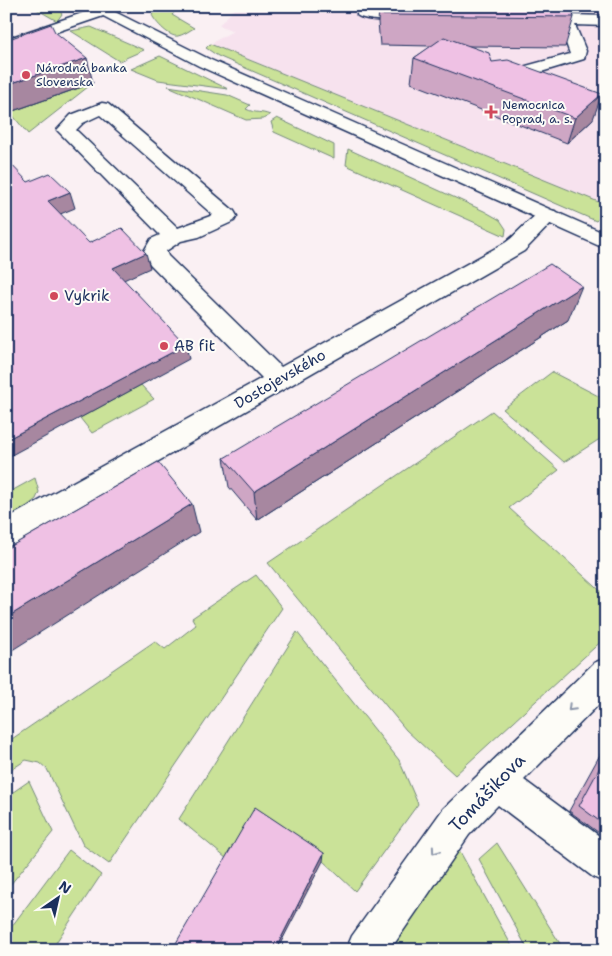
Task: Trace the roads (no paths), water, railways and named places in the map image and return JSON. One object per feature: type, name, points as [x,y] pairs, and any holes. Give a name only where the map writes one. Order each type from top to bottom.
[{"type":"street","points":[[364,6],[365,15],[431,17]]},
{"type":"street","points":[[6,44],[104,8],[205,63],[606,242]]},
{"type":"street","points":[[517,19],[606,21]]},
{"type":"street","points":[[493,81],[578,56],[578,51],[565,20]]},
{"type":"street","points":[[174,236],[66,130],[77,119],[102,108],[227,216],[192,232],[174,236],[159,244],[155,251],[158,258],[279,380]]},
{"type":"street","name":"Dostojevského","points":[[6,534],[516,246],[548,216]]},
{"type":"street","name":"Tomášikova","points":[[366,950],[456,822],[606,674]]},
{"type":"street","points":[[497,782],[606,864]]},
{"type":"place","name":"Národná banka Slovenska","points":[[26,75]]},
{"type":"place","name":"Nemocnica Poprad, a. s.","points":[[491,112]]},
{"type":"place","name":"Vykrik","points":[[54,296]]},
{"type":"place","name":"AB fit","points":[[164,346]]}]
